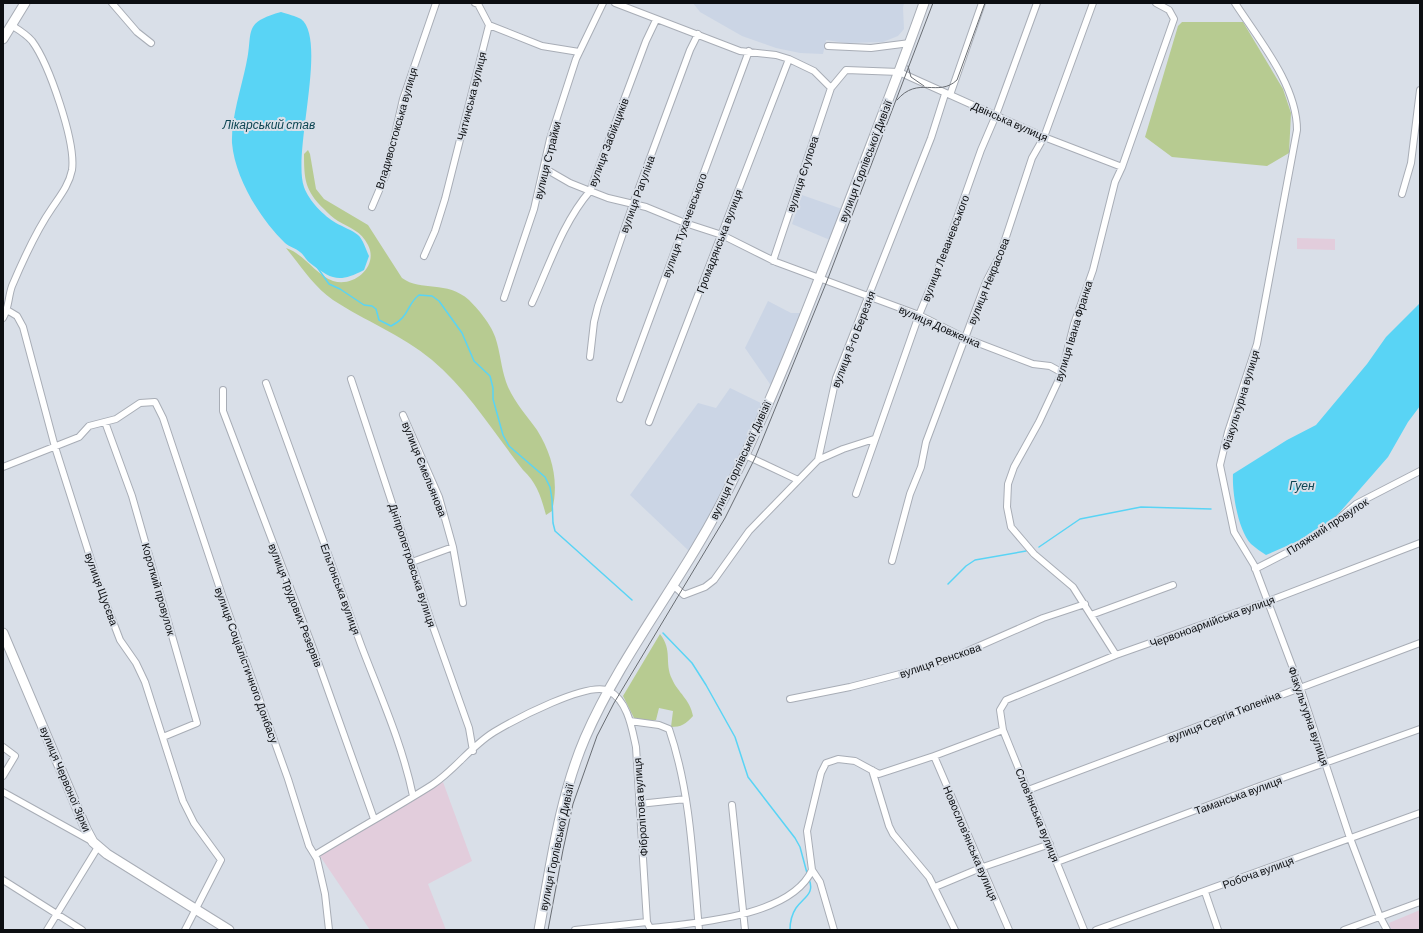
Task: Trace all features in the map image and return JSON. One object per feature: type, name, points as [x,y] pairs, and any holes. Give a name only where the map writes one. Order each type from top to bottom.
[{"type":"main road","points":[[3,39],[25,3]]},
{"type":"main road","name":"вулиця Горлівської Дивізії","points":[[539,930],[556,834],[567,788],[585,740],[609,690],[711,522],[745,455],[820,278],[924,3]]},
{"type":"main road","name":"вулиця Червоної Зірки","points":[[3,633],[86,829],[95,845]]},
{"type":"main road","points":[[95,845],[229,930]]},
{"type":"street","points":[[112,3],[137,32],[151,42]]},
{"type":"street","name":"Владивостокська вулиця","points":[[372,207],[386,174],[403,99],[436,3]]},
{"type":"street","points":[[475,3],[478,4],[489,25],[542,46],[579,52]]},
{"type":"street","name":"вулиця Страйки","points":[[504,298],[534,209],[550,140],[579,52],[603,3]]},
{"type":"street","points":[[615,3],[740,51],[776,54],[789,59],[814,71],[831,88],[846,70],[899,72]]},
{"type":"street","name":"вулиця 8-го Березня","points":[[818,460],[836,378],[931,138],[982,3]]},
{"type":"street","name":"вулиця Леваневського","points":[[856,494],[874,439],[919,315],[943,258],[981,150],[996,115],[1037,3]]},
{"type":"street","name":"вулиця Некрасова","points":[[892,562],[910,494],[921,467],[926,442],[986,282],[1000,255],[1032,158],[1044,137],[1093,3]]},
{"type":"street","name":"вулиця Івана Франка","points":[[1116,655],[1073,587],[1034,554],[1012,527],[1007,507],[1008,484],[1014,467],[1039,422],[1062,375],[1061,372],[1069,351],[1074,324],[1092,270],[1115,182],[1122,167],[1174,19],[1169,10],[1156,3]]},
{"type":"street","name":"Фізкультурна вулиця","points":[[1235,3],[1287,85],[1297,116],[1297,130],[1257,344],[1228,432],[1220,465],[1231,523],[1238,541],[1255,569],[1327,763],[1333,789],[1350,838],[1380,917],[1387,930]]},
{"type":"street","name":"вулиця Забійщиків","points":[[532,303],[560,240],[582,200],[590,191],[646,41],[656,20]]},
{"type":"street","points":[[3,318],[8,310],[12,288],[37,232],[69,179],[72,158],[66,127],[53,82],[47,68],[31,40],[24,33],[11,25]]},
{"type":"street","name":"Читинська вулиця","points":[[424,256],[435,231],[445,200],[489,25]]},
{"type":"street","name":"вулиця Рагуліна","points":[[590,358],[594,322],[598,306],[633,204],[690,50],[698,34]]},
{"type":"street","points":[[828,46],[871,48],[910,43]]},
{"type":"street","name":"вулиця Тухачевського","points":[[620,399],[748,51]]},
{"type":"street","name":"Громадянська вулиця","points":[[649,422],[789,59]]},
{"type":"street","name":"Двінська вулиця","points":[[899,72],[1044,137],[1122,167]]},
{"type":"street","name":"вулиця Єгупова","points":[[773,261],[831,88]]},
{"type":"street","points":[[1402,194],[1411,163],[1420,90]]},
{"type":"street","name":"вулиця Довженка","points":[[544,168],[590,191],[646,207],[685,223],[722,235],[773,261],[919,315],[965,338],[1033,364],[1050,366],[1061,372]]},
{"type":"street","name":"вулиця Щусєва","points":[[8,310],[17,316],[23,327],[55,447],[99,585],[120,640],[141,672],[188,812],[221,860],[196,909]]},
{"type":"street","name":"Дніпропетровська вулиця","points":[[351,379],[469,728],[473,750]]},
{"type":"street","name":"Ельтонська вулиця","points":[[266,383],[367,660],[406,762],[413,796]]},
{"type":"street","name":"вулиця Трудових Резервів","points":[[224,390],[223,411],[313,648],[374,819]]},
{"type":"street","name":"вулиця Соціалістичного Донбасу","points":[[105,422],[116,419],[140,403],[155,402],[163,418],[222,595],[288,779],[309,846],[315,855],[325,894],[329,930]]},
{"type":"street","name":"вулиця Ємельянова","points":[[404,414],[439,497],[453,547],[463,603]]},
{"type":"street","points":[[3,467],[79,438],[89,426],[105,422]]},
{"type":"street","name":"Короткий провулок","points":[[105,422],[132,496],[196,723],[163,737]]},
{"type":"street","points":[[673,585],[684,595],[709,584],[714,580],[749,531],[818,460],[830,454],[874,439]]},
{"type":"street","points":[[745,455],[798,480]]},
{"type":"street","name":"Пляжний провулок","points":[[1255,569],[1290,551],[1328,528],[1356,504],[1420,471]]},
{"type":"street","name":"Червоноармійська вулиця","points":[[1006,700],[1116,655],[1266,602],[1420,543]]},
{"type":"street","points":[[412,562],[453,547]]},
{"type":"street","points":[[1091,615],[1173,585]]},
{"type":"street","name":"вулиця Ренскова","points":[[790,699],[850,687],[923,668],[961,654],[1043,618],[1084,604]]},
{"type":"street","name":"вулиця Сергія Тюленіна","points":[[1028,790],[1162,741],[1420,642]]},
{"type":"street","points":[[315,855],[413,796],[455,768],[494,732],[548,704],[583,691],[602,689],[609,690]]},
{"type":"street","name":"Фібролітова вулиця","points":[[609,690],[622,704],[630,721],[636,747],[639,804],[650,927]]},
{"type":"street","name":"Слов'янська вулиця","points":[[1006,700],[1000,710],[1003,730],[1084,930]]},
{"type":"street","points":[[630,721],[659,725],[669,729],[680,769],[686,799],[699,930]]},
{"type":"street","points":[[575,930],[650,927],[698,923],[743,915],[786,897],[795,892],[810,874],[807,831],[821,773],[826,763],[833,760],[846,759],[854,761],[879,774],[934,756],[1003,730]]},
{"type":"street","name":"Таманська вулиця","points":[[1056,862],[1420,730]]},
{"type":"street","points":[[3,747],[15,756],[3,776]]},
{"type":"street","name":"Новослов'янська вулиця","points":[[934,756],[1009,930]]},
{"type":"street","points":[[872,770],[889,826],[893,834],[923,869],[935,887],[955,930]]},
{"type":"street","points":[[3,792],[95,845],[47,930]]},
{"type":"street","points":[[639,804],[686,799]]},
{"type":"street","points":[[732,805],[745,930]]},
{"type":"street","name":"Робоча вулиця","points":[[1096,930],[1205,892],[1420,813]]},
{"type":"street","points":[[935,887],[983,867],[1050,844]]},
{"type":"street","points":[[810,874],[820,882],[834,930]]},
{"type":"street","points":[[3,880],[82,930]]},
{"type":"street","points":[[1205,892],[1218,930]]},
{"type":"street","points":[[1344,930],[1420,902]]},
{"type":"street","points":[[185,930],[196,909]]},
{"type":"shaded area","points":[[693,3],[904,3],[904,29],[898,36],[883,42],[846,43],[826,40],[823,54],[800,53],[776,48],[742,36],[700,12]]},
{"type":"shaded area","points":[[802,195],[842,209],[830,240],[792,224]]},
{"type":"shaded area","points":[[1297,238],[1335,239],[1335,250],[1297,249]]},
{"type":"shaded area","points":[[768,301],[791,313],[803,313],[772,387],[745,348]]},
{"type":"shaded area","points":[[730,388],[765,405],[726,488],[689,551],[630,495],[698,403],[716,408]]},
{"type":"shaded area","points":[[443,782],[472,861],[428,884],[446,930],[370,930],[320,856]]},
{"type":"shaded area","points":[[1420,910],[1420,930],[1391,930],[1389,923]]},
{"type":"green space","points":[[1182,22],[1243,22],[1283,89],[1291,113],[1289,153],[1267,166],[1172,157],[1145,137],[1178,26]]},
{"type":"green space","points":[[308,150],[316,189],[324,199],[368,225],[402,278],[417,285],[443,288],[461,294],[473,304],[490,326],[495,337],[508,387],[543,440],[551,459],[555,479],[555,490],[552,511],[546,515],[540,496],[532,480],[469,398],[445,372],[432,360],[408,343],[345,308],[326,295],[313,282],[286,248],[333,281],[349,281],[356,278],[362,274],[370,260],[371,253],[362,236],[331,215],[309,190],[305,178],[304,163],[304,154]]},
{"type":"green space","points":[[660,634],[666,646],[672,679],[687,701],[693,716],[681,726],[671,727],[673,711],[659,708],[656,720],[637,724],[623,696]]},
{"type":"water","name":"Лікарський став","points":[[281,12],[301,19],[308,31],[311,49],[311,72],[302,149],[304,187],[309,198],[322,212],[331,220],[360,237],[369,256],[364,270],[348,277],[336,278],[324,273],[309,262],[298,251],[287,244],[276,233],[250,197],[243,184],[234,156],[232,143],[233,124],[252,30],[254,25],[260,20]]},
{"type":"water","name":"Гуен","points":[[1420,303],[1420,406],[1408,422],[1388,457],[1333,520],[1298,541],[1266,555],[1251,544],[1246,538],[1239,521],[1235,501],[1233,474],[1287,440],[1316,425],[1367,364],[1386,337]]},
{"type":"waterway","points":[[317,267],[329,284],[340,289],[364,305],[372,306],[376,309],[379,320],[391,326],[402,319],[419,295],[432,296],[439,301],[462,333],[474,361],[490,376],[493,388],[493,399],[503,435],[509,446],[545,477],[550,487],[555,531],[632,600]]},
{"type":"waterway","points":[[1039,547],[1080,519],[1141,507],[1211,509]]},
{"type":"waterway","points":[[948,584],[966,566],[975,560],[1026,551]]},
{"type":"waterway","points":[[663,633],[692,663],[706,685],[735,737],[748,777],[795,838],[800,847],[807,873]]},
{"type":"waterway","points":[[790,930],[790,924],[795,910],[810,892],[811,888],[809,879]]},
{"type":"tram line","points":[[548,930],[573,804],[597,736],[614,703],[725,518],[755,458],[827,281],[933,3]]},
{"type":"tram line","points":[[897,100],[905,93],[913,89],[920,87],[943,87],[950,85],[957,80],[985,3]]},
{"type":"tram line","points":[[908,66],[911,77],[924,86]]}]
